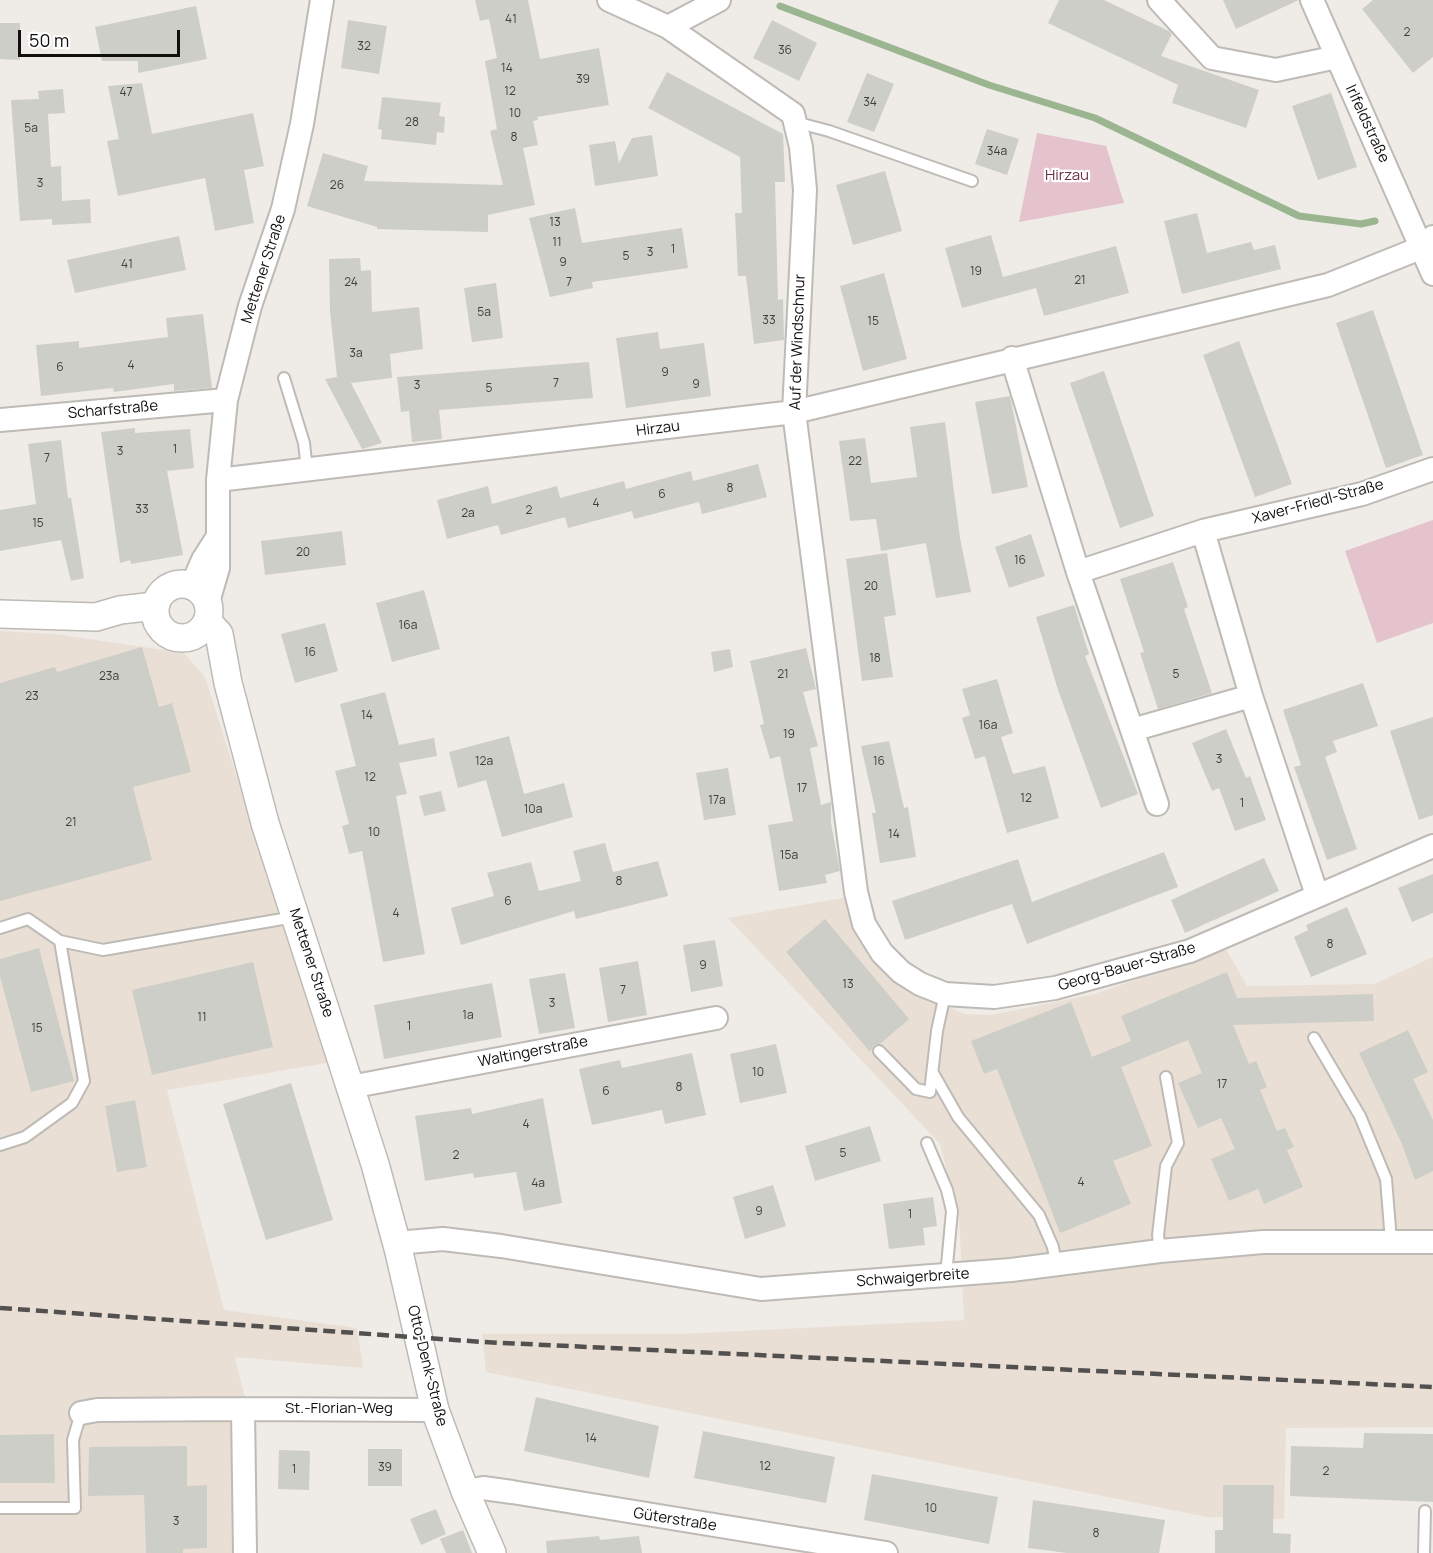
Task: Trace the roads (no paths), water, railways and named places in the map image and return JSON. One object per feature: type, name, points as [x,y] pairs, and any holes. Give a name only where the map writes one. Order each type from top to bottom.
[{"type":"street","name":"Mettener Straße","points":[[322,0],[302,124],[283,209],[250,306],[226,400],[218,480],[218,568],[200,611],[219,634],[228,683],[265,823],[350,1086],[396,1243]]},
{"type":"street","points":[[609,0],[668,27],[793,114],[795,122]]},
{"type":"street","points":[[668,27],[719,0]]},
{"type":"street","points":[[1159,0],[1212,58],[1276,70],[1337,57]]},
{"type":"street","name":"Irlfeldstraße","points":[[1312,0],[1337,57],[1428,242],[1433,274]]},
{"type":"street","name":"Auf der Windschnur","points":[[795,122],[801,147],[804,190],[795,412],[856,892]]},
{"type":"street","name":"Hirzau","points":[[218,480],[795,412],[1012,358],[1328,285],[1428,242]]},
{"type":"street","points":[[1012,358],[1078,572],[1157,804]]},
{"type":"street","name":"Scharfstraße","points":[[0,420],[226,400]]},
{"type":"street","name":"Xaver-Friedl-Straße","points":[[1078,572],[1203,531],[1362,494],[1433,469]]},
{"type":"street","points":[[1203,531],[1251,696],[1317,895]]},
{"type":"street","points":[[0,614],[96,617],[120,610],[157,615],[173,637],[200,611],[172,585],[161,593],[157,615]]},
{"type":"street","points":[[1132,730],[1251,696]]},
{"type":"street","name":"Georg-Bauer-Straße","points":[[856,892],[864,924],[882,953],[901,972],[920,984],[945,994],[994,997],[1055,988],[1190,951],[1433,846]]},
{"type":"street","name":"Waltingerstraße","points":[[350,1086],[716,1018]]},
{"type":"street","name":"Schwaigerbreite","points":[[396,1243],[443,1239],[501,1246],[761,1289],[946,1276],[1160,1251],[1263,1242],[1433,1242]]},
{"type":"street","name":"Otto-Denk-Straße","points":[[396,1243],[435,1410],[465,1491],[492,1553]]},
{"type":"street","points":[[243,1409],[245,1553]]},
{"type":"street","name":"St.-Florian-Weg","points":[[81,1413],[97,1410],[435,1410]]},
{"type":"street","name":"Güterstraße","points":[[465,1491],[483,1488],[512,1492],[885,1553]]},
{"type":"lane","points":[[795,122],[829,131],[972,181]]},
{"type":"lane","points":[[284,378],[304,443],[307,470]]},
{"type":"lane","points":[[0,928],[28,919],[60,941],[104,950],[296,916]]},
{"type":"lane","points":[[0,1145],[25,1137],[72,1103],[84,1081],[60,941]]},
{"type":"lane","points":[[879,1051],[916,1089],[930,1092],[937,1031],[945,994]]},
{"type":"lane","points":[[1314,1038],[1360,1116],[1386,1179],[1391,1241]]},
{"type":"lane","points":[[933,1073],[958,1117],[1039,1215],[1053,1247],[1056,1264]]},
{"type":"lane","points":[[1160,1251],[1158,1235],[1166,1166],[1178,1143],[1166,1077]]},
{"type":"lane","points":[[927,1143],[947,1190],[952,1211],[946,1276]]},
{"type":"lane","points":[[0,1508],[75,1508],[73,1440],[81,1413]]},
{"type":"lane","points":[[1424,1553],[1425,1511]]},
{"type":"waterway","points":[[780,6],[989,85],[1095,118],[1299,216],[1361,224],[1375,221]]},
{"type":"railway","points":[[0,1308],[483,1342],[1433,1387]]}]
